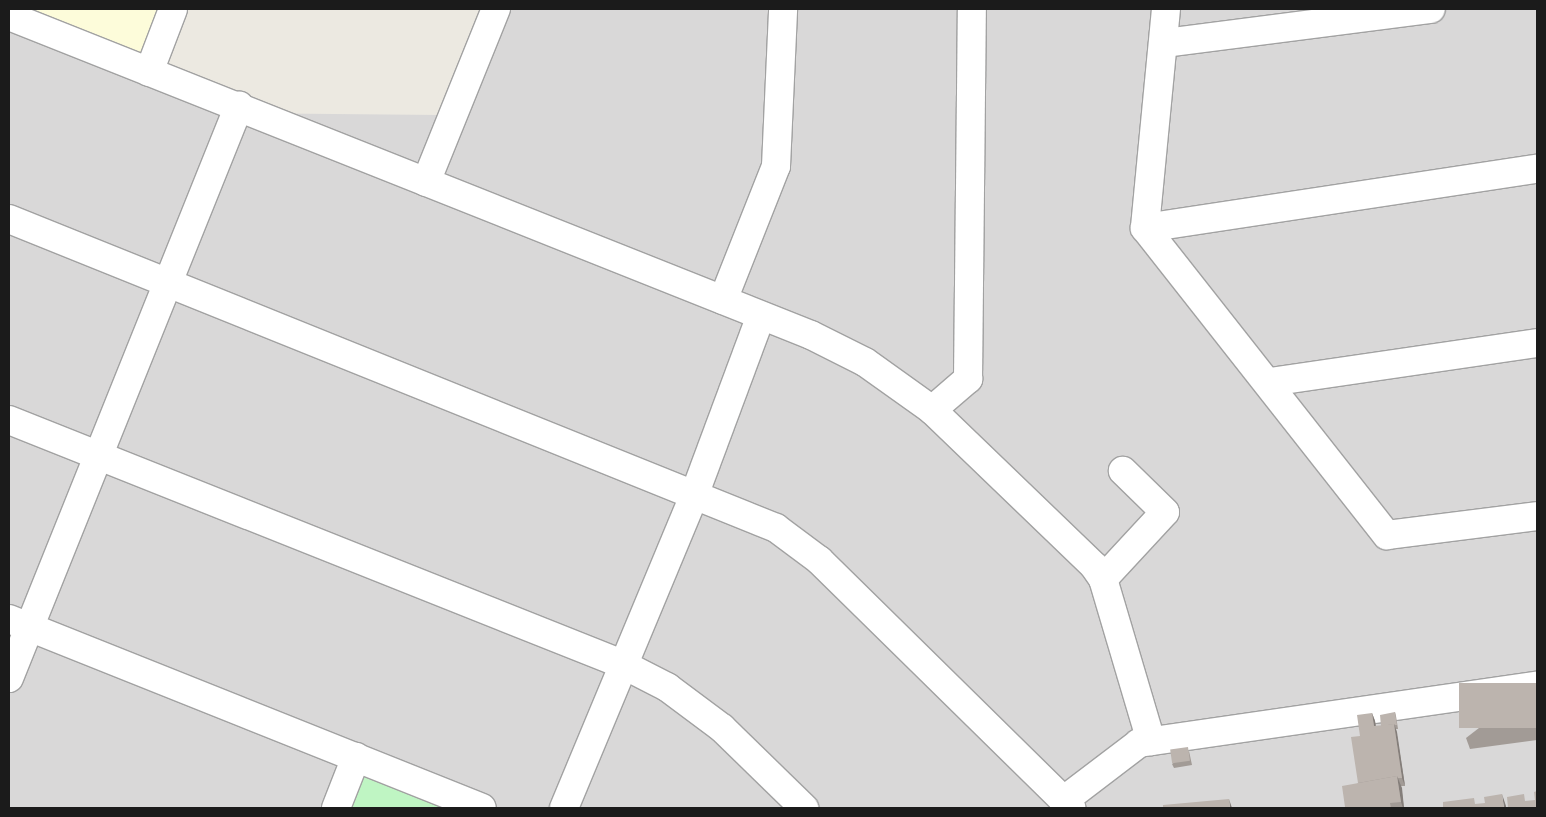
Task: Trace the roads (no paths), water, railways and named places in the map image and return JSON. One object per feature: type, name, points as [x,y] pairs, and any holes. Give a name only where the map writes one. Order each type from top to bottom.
[{"type":"street","points":[[149,72],[173,9]]},
{"type":"street","points":[[426,182],[496,9]]},
{"type":"street","points":[[723,300],[776,166],[783,9]]},
{"type":"street","points":[[932,410],[968,379],[972,9]]},
{"type":"street","points":[[1166,9],[1145,228],[1270,382],[1387,535],[1537,516]]},
{"type":"street","points":[[1164,43],[1431,9]]},
{"type":"street","points":[[9,16],[723,300],[865,362],[932,410],[1103,579],[1151,741]]},
{"type":"street","points":[[9,678],[20,623],[99,456],[238,106]]},
{"type":"street","points":[[1145,228],[1537,169]]},
{"type":"street","points":[[9,219],[695,493],[776,528],[819,560],[1067,805],[1139,743],[1537,686]]},
{"type":"street","points":[[564,808],[622,664],[695,493],[761,316]]},
{"type":"street","points":[[1270,382],[1537,342]]},
{"type":"street","points":[[9,420],[622,664],[667,687],[722,728],[804,808]]},
{"type":"street","points":[[1103,579],[1165,512],[1123,471]]},
{"type":"street","points":[[20,623],[482,808]]},
{"type":"street","points":[[336,808],[356,757]]}]
